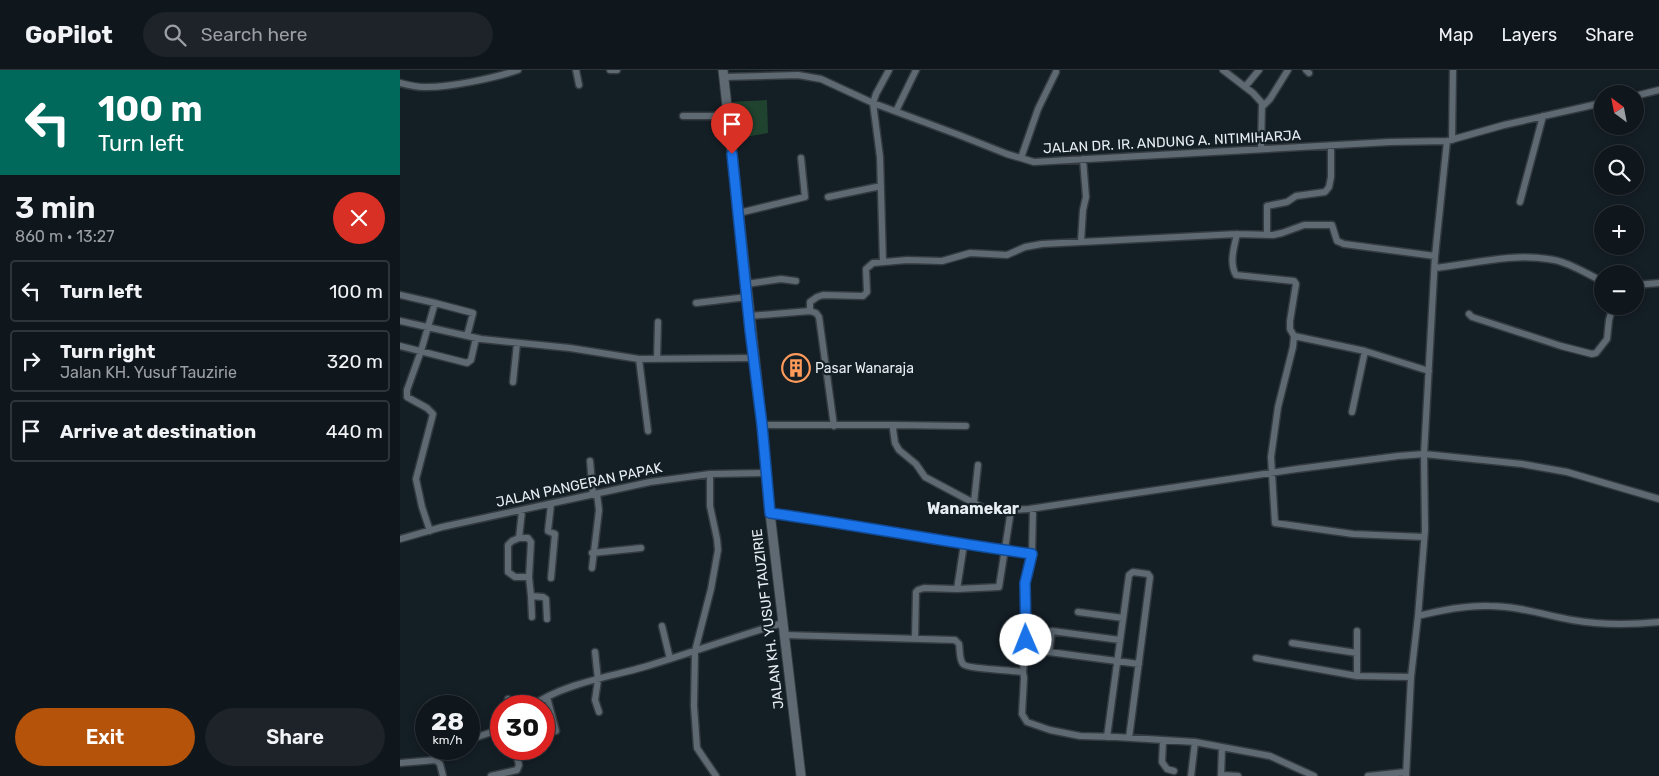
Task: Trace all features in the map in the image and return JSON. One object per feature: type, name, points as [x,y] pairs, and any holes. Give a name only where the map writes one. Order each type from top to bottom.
[{"type":"main road","name":"JALAN KH. YUSUF TAUZIRIE","points":[[723,74],[753,358],[762,425],[765,473],[801,776]]},
{"type":"street","points":[[400,83],[422,87],[437,87],[464,83],[518,70]]},
{"type":"street","points":[[576,70],[579,85]]},
{"type":"street","points":[[610,70],[617,70]]},
{"type":"street","points":[[883,262],[880,157],[873,103],[888,70]]},
{"type":"street","points":[[896,111],[916,70]]},
{"type":"street","points":[[1223,70],[1260,99],[1263,106],[1261,149]]},
{"type":"street","points":[[1245,87],[1259,70]]},
{"type":"street","points":[[1263,106],[1270,99],[1288,70]]},
{"type":"street","points":[[1368,776],[1406,774],[1411,677],[1424,538],[1424,454],[1436,268],[1435,256],[1450,140],[1453,70]]},
{"type":"street","points":[[1021,158],[1036,114],[1056,72]]},
{"type":"street","name":"JALAN DR. IR. ANDUNG A. NITIMIHARJA","points":[[723,74],[809,76],[821,79],[873,103],[1034,162],[1450,140],[1472,133],[1594,105]]},
{"type":"street","points":[[1644,94],[1659,90]]},
{"type":"street","points":[[683,116],[728,116]]},
{"type":"street","points":[[1520,202],[1542,116]]},
{"type":"street","points":[[1267,235],[1267,206],[1287,202],[1296,196],[1323,193],[1327,189],[1331,177],[1331,146]]},
{"type":"street","points":[[739,213],[805,197],[801,158]]},
{"type":"street","points":[[1081,241],[1082,210],[1086,196],[1083,159]]},
{"type":"street","points":[[828,197],[881,186]]},
{"type":"street","points":[[810,311],[810,302],[823,295],[865,295],[867,292],[866,270],[873,263],[907,260],[942,261],[970,254],[1007,255],[1033,245],[1236,234],[1282,234],[1304,225],[1331,224],[1338,242],[1435,256]]},
{"type":"street","points":[[1236,234],[1232,258],[1233,269],[1236,275],[1294,281],[1290,321],[1290,330],[1294,336],[1364,351],[1430,371]]},
{"type":"street","points":[[1436,268],[1507,258],[1548,258],[1594,277]]},
{"type":"street","points":[[746,284],[781,279],[796,281]]},
{"type":"street","points":[[1644,284],[1659,283]]},
{"type":"street","points":[[400,295],[474,312],[467,336]]},
{"type":"street","points":[[696,303],[747,297]]},
{"type":"street","points":[[430,530],[422,507],[416,479],[433,414],[427,408],[407,397],[407,390],[436,303]]},
{"type":"street","points":[[749,316],[810,311],[816,313],[819,317],[834,426]]},
{"type":"street","points":[[1469,314],[1472,317],[1546,342],[1592,354],[1596,353],[1607,339],[1610,315]]},
{"type":"street","points":[[400,321],[476,338],[570,348],[639,358],[753,358]]},
{"type":"street","points":[[657,358],[658,322]]},
{"type":"street","points":[[1294,336],[1274,431],[1272,457],[1275,521],[1277,524],[1357,534],[1424,538]]},
{"type":"street","points":[[400,346],[467,362],[471,360],[476,338]]},
{"type":"street","points":[[513,382],[517,343]]},
{"type":"street","points":[[1352,412],[1364,351]]},
{"type":"street","points":[[639,358],[648,431]]},
{"type":"street","points":[[762,425],[966,426]]},
{"type":"street","points":[[895,425],[894,443],[899,450],[916,464],[925,477],[988,510],[1033,508],[1273,473],[1424,454],[1522,464],[1567,472],[1659,499]]},
{"type":"street","points":[[590,461],[599,510],[592,553],[592,568]]},
{"type":"street","points":[[974,502],[978,465]]},
{"type":"street","name":"JALAN PANGERAN PAPAK","points":[[400,539],[430,530],[650,482],[710,474],[765,473]]},
{"type":"street","points":[[710,474],[710,506],[718,539],[718,550],[711,589],[695,651],[695,741],[699,753],[716,776]]},
{"type":"street","points":[[551,504],[548,531],[555,534],[551,578]]},
{"type":"street","points":[[1033,508],[1032,554],[1025,583],[1026,640],[1022,714],[1025,720],[1050,730],[1072,735],[1195,742],[1270,756],[1314,776]]},
{"type":"street","points":[[519,538],[522,510]]},
{"type":"street","points":[[915,639],[916,592],[918,590],[924,588],[998,588],[1006,551],[1011,510]]},
{"type":"street","points":[[770,513],[841,522],[878,530],[1032,554]]},
{"type":"street","points":[[529,577],[515,577],[508,572],[508,545],[519,538],[528,538],[530,540],[529,577],[532,617]]},
{"type":"street","points":[[957,589],[964,544]]},
{"type":"street","points":[[592,553],[641,548]]},
{"type":"street","points":[[1107,737],[1130,573],[1133,572],[1148,574],[1150,581],[1128,738]]},
{"type":"street","points":[[531,596],[546,599],[547,619]]},
{"type":"street","points":[[1418,616],[1453,608],[1490,606],[1612,625],[1659,622]]},
{"type":"street","points":[[1078,612],[1123,618]]},
{"type":"street","points":[[550,695],[783,623]]},
{"type":"street","points":[[662,626],[670,659]]},
{"type":"street","points":[[1120,640],[1052,631],[1049,652],[1139,664]]},
{"type":"street","points":[[1357,676],[1358,631]]},
{"type":"street","points":[[785,635],[957,641],[962,662],[968,667],[1023,672]]},
{"type":"street","points":[[1292,643],[1357,653]]},
{"type":"street","points":[[595,652],[598,680],[595,700],[599,712]]},
{"type":"street","points":[[1256,658],[1357,676],[1411,677]]},
{"type":"street","points":[[555,728],[556,732]]},
{"type":"street","points":[[1163,741],[1162,762],[1167,769],[1174,771]]},
{"type":"street","points":[[1191,776],[1195,742]]},
{"type":"street","points":[[1222,748],[1221,775],[1238,776]]},
{"type":"street","points":[[400,763],[436,760],[440,764],[443,776]]},
{"type":"street","points":[[491,776],[517,770],[519,765],[518,760]]},
{"type":"green space","points":[[767,100],[768,133],[733,139],[729,102]]},
{"type":"place","name":"Pasar Wanaraja","points":[[796,368]]},
{"type":"district","name":"Wanamekar","points":[[973,508]]},
{"type":"route","points":[[732,154],[770,513],[841,522],[878,530],[1032,554],[1025,583],[1026,640]]}]
